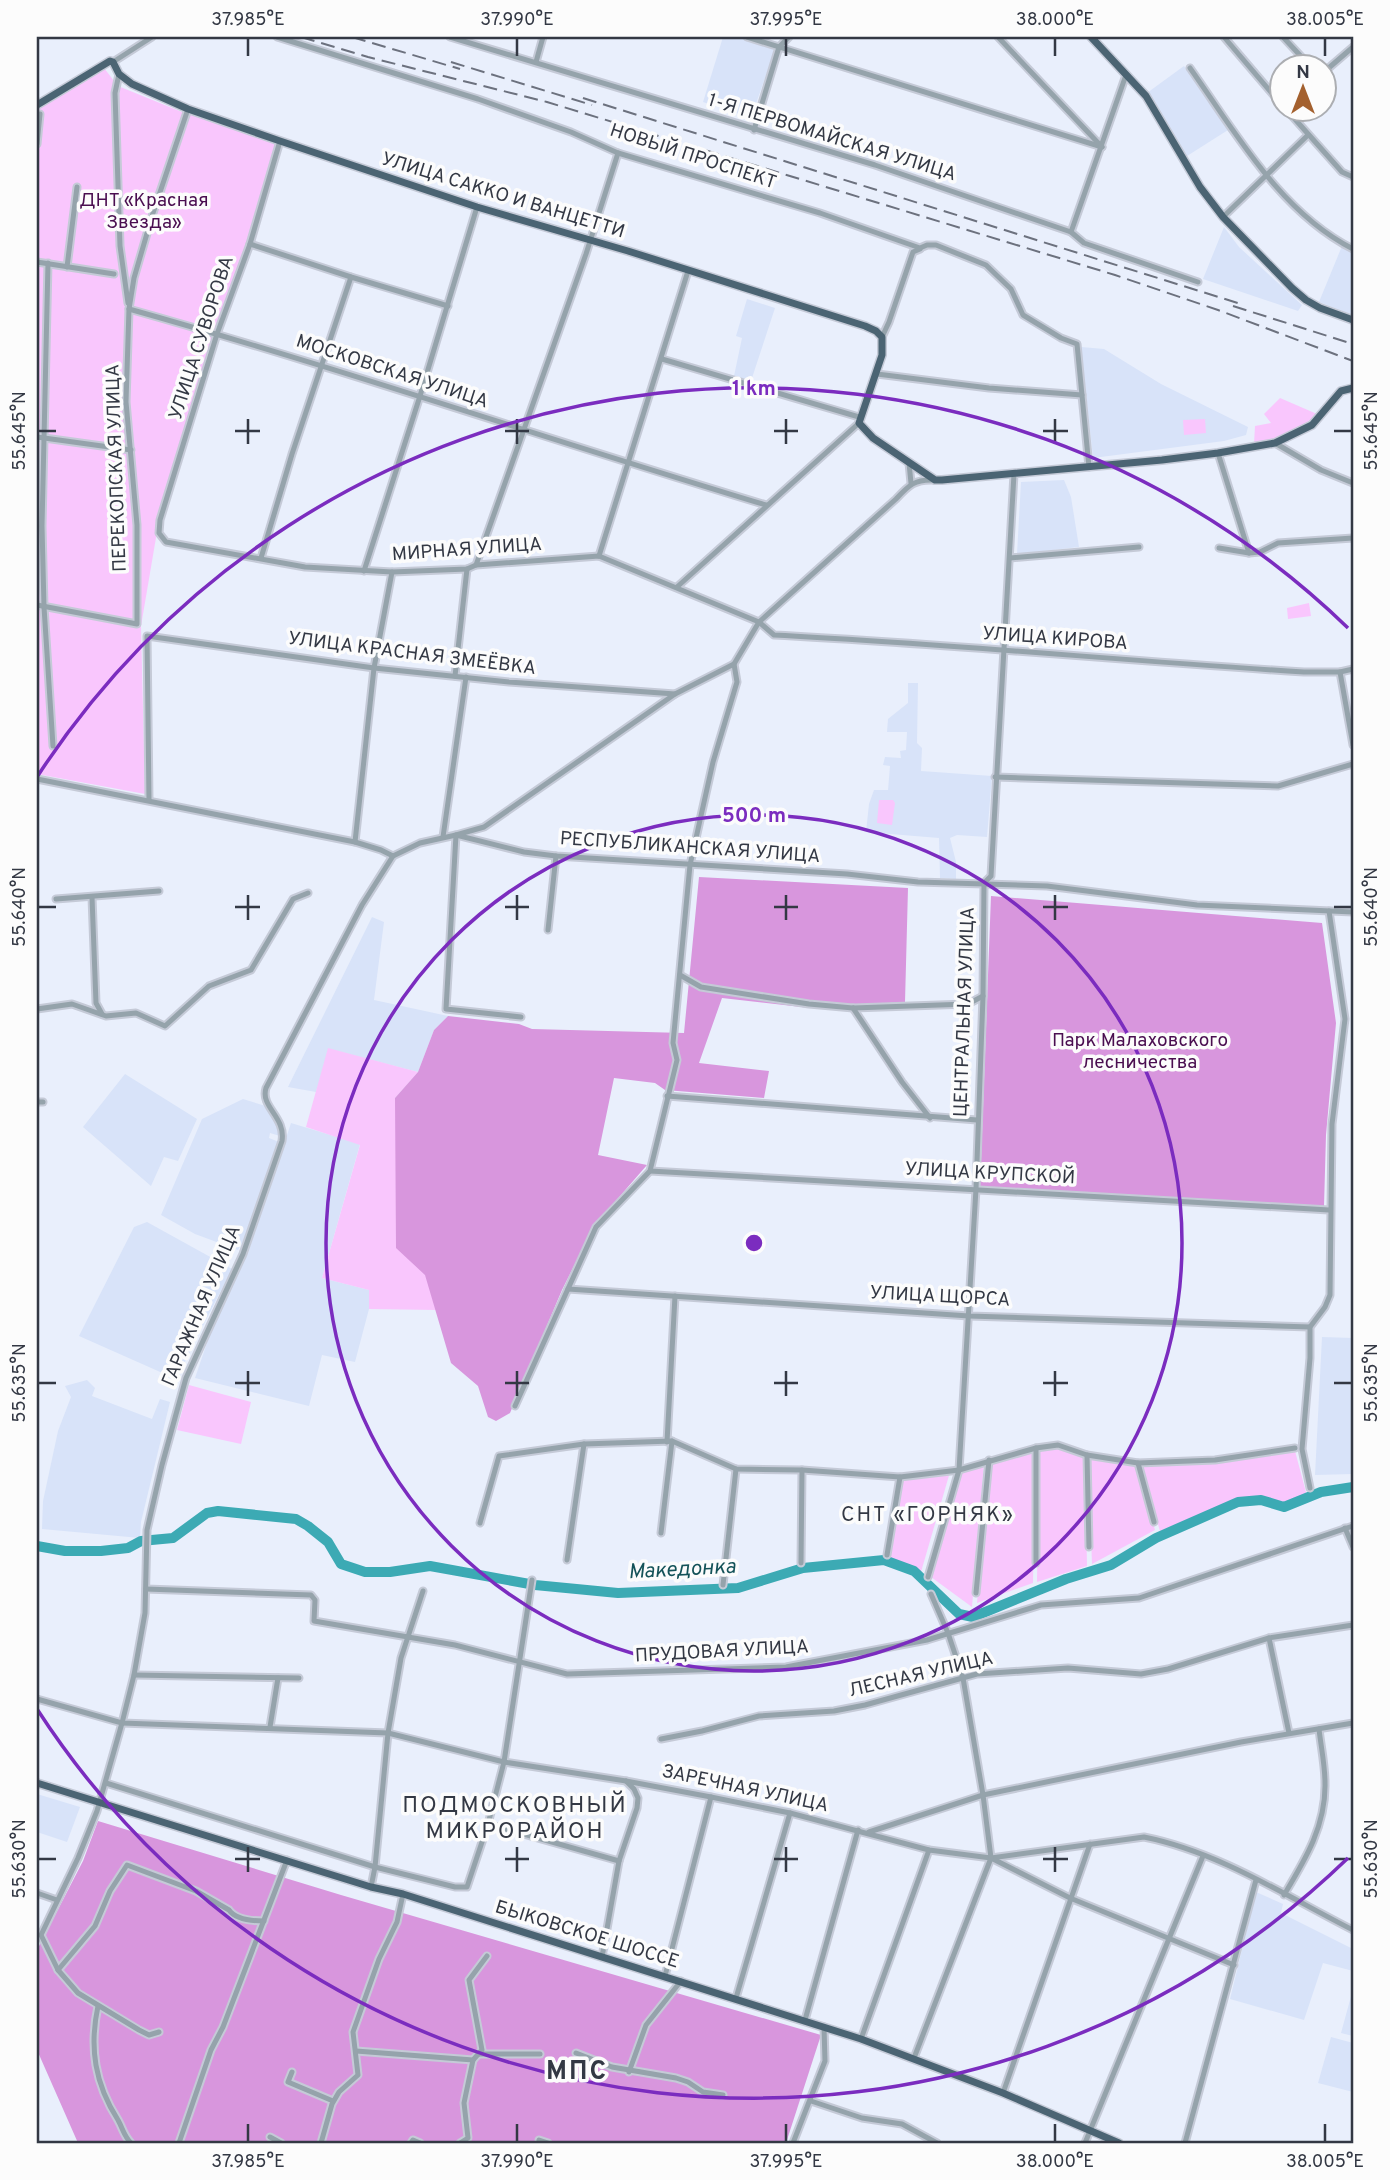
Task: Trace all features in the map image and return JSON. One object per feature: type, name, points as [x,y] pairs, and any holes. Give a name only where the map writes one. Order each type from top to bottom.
[{"type":"main road","points":[[1091,37],[1146,96],[1200,187],[1223,216],[1306,300],[1353,320]]},
{"type":"main road","points":[[37,102],[104,63],[113,62],[119,74]]},
{"type":"main road","name":"УЛИЦА САККО И ВАНЦЕТТИ","points":[[119,74],[132,84],[188,109],[280,141],[477,207],[865,326],[882,337]]},
{"type":"main road","points":[[882,337],[882,355],[877,374],[859,420],[873,438],[935,480],[1218,453],[1275,443],[1312,425],[1341,391],[1353,388]]},
{"type":"main road","name":"БЫКОВСКОЕ ШОССЕ","points":[[37,1783],[805,2020],[914,2057],[1119,2143]]},
{"type":"street","points":[[113,62],[152,37]]},
{"type":"street","name":"НОВЫЙ ПРОСПЕКТ","points":[[277,37],[478,99],[571,132],[618,153],[820,212],[920,248],[936,245],[986,265],[1011,289],[1023,315],[1061,338],[1077,344],[1082,396]]},
{"type":"street","name":"1-Я ПЕРВОМАЙСКАЯ УЛИЦА","points":[[450,37],[875,166],[1071,232],[1084,243],[1198,282]]},
{"type":"street","points":[[536,62],[543,37]]},
{"type":"street","points":[[747,37],[1102,147]]},
{"type":"street","points":[[754,130],[779,47],[789,37]]},
{"type":"street","points":[[998,37],[1102,147]]},
{"type":"street","points":[[1224,37],[1268,89]]},
{"type":"street","points":[[1283,37],[1297,52]]},
{"type":"street","points":[[1338,60],[1353,47]]},
{"type":"street","points":[[1190,68],[1266,175],[1300,212],[1336,241],[1353,249]]},
{"type":"street","points":[[119,74],[114,93],[120,246],[129,309]]},
{"type":"street","points":[[1071,232],[1126,75]]},
{"type":"street","name":"ПЕРЕКОПСКАЯ УЛИЦА","points":[[40,606],[138,624],[137,525],[126,402],[129,309],[134,278],[149,226],[188,109]]},
{"type":"street","points":[[37,144],[40,114]]},
{"type":"street","points":[[1296,122],[1342,172],[1353,177]]},
{"type":"street","points":[[1223,216],[1308,135]]},
{"type":"street","name":"УЛИЦА СУВОРОВА","points":[[166,542],[159,533],[160,520],[217,334],[250,244],[280,141]]},
{"type":"street","points":[[476,565],[618,153]]},
{"type":"street","points":[[67,267],[77,187]]},
{"type":"street","points":[[364,570],[477,207]]},
{"type":"street","points":[[250,244],[448,306]]},
{"type":"street","points":[[882,337],[913,252],[920,248]]},
{"type":"street","points":[[37,262],[114,274]]},
{"type":"street","points":[[48,263],[40,438],[40,606],[53,747]]},
{"type":"street","points":[[599,556],[688,271]]},
{"type":"street","points":[[261,558],[351,277]]},
{"type":"street","name":"МОСКОВСКАЯ УЛИЦА","points":[[129,309],[420,396],[766,505]]},
{"type":"street","points":[[662,359],[859,420]]},
{"type":"street","points":[[877,374],[1082,396],[1089,467]]},
{"type":"street","points":[[677,587],[859,420]]},
{"type":"street","points":[[40,438],[131,450]]},
{"type":"street","points":[[1275,443],[1321,470],[1353,483]]},
{"type":"street","points":[[1218,453],[1249,553]]},
{"type":"street","points":[[909,463],[911,483]]},
{"type":"street","name":"ЦЕНТРАЛЬНАЯ УЛИЦА","points":[[928,1577],[959,1470],[976,1189],[984,883],[991,876],[1014,474]]},
{"type":"street","points":[[521,1017],[446,1009],[456,835],[484,827],[675,694],[734,664],[759,622],[911,483],[922,479],[935,480]]},
{"type":"street","points":[[1219,548],[1249,553],[1260,552],[1278,543],[1353,538]]},
{"type":"street","name":"МИРНАЯ УЛИЦА","points":[[166,542],[305,567],[392,572],[467,569],[476,565],[599,556],[759,622]]},
{"type":"street","points":[[1010,558],[1139,547]]},
{"type":"street","points":[[456,676],[467,569]]},
{"type":"street","points":[[355,842],[374,668],[392,572]]},
{"type":"street","name":"УЛИЦА КИРОВА","points":[[759,622],[774,635],[915,642],[1003,652],[1255,669],[1340,672],[1353,669]]},
{"type":"street","name":"УЛИЦА КРАСНАЯ ЗМЕЁВКА","points":[[149,800],[147,636],[374,668],[675,694]]},
{"type":"street","points":[[515,1406],[596,1227],[650,1171],[677,1060],[673,1043],[690,865],[713,762],[737,682],[734,664]]},
{"type":"street","points":[[1340,672],[1353,745]]},
{"type":"street","points":[[443,838],[467,677]]},
{"type":"street","points":[[995,777],[1278,786],[1353,764]]},
{"type":"street","points":[[37,779],[355,842],[393,856]]},
{"type":"street","name":"РЕСПУБЛИКАНСКАЯ УЛИЦА","points":[[393,856],[420,843],[456,835],[524,852],[556,856],[847,874],[918,882],[1047,886],[1197,905],[1353,912]]},
{"type":"street","name":"ГАРАЖНАЯ УЛИЦА","points":[[58,1970],[41,1935],[78,1857],[100,1801],[122,1723],[145,1613],[146,1540],[162,1465],[186,1378],[243,1254],[282,1141],[282,1127],[267,1103],[264,1095],[266,1088],[362,905],[393,856]]},
{"type":"street","points":[[548,930],[556,856]]},
{"type":"street","points":[[56,899],[159,891]]},
{"type":"street","points":[[37,1009],[72,1004],[106,1016],[136,1013],[165,1026],[209,986],[251,970],[293,899],[308,893]]},
{"type":"street","points":[[92,897],[96,1003],[103,1015]]},
{"type":"street","points":[[1310,1488],[1302,1449],[1310,1327],[1330,1296],[1332,1124],[1345,1019],[1329,911]]},
{"type":"street","points":[[680,975],[701,987],[770,999],[853,1008],[968,1004],[983,996]]},
{"type":"street","points":[[853,1008],[902,1082],[930,1118]]},
{"type":"street","points":[[1345,1019],[1353,1018]]},
{"type":"street","points":[[667,1096],[977,1120]]},
{"type":"street","name":"УЛИЦА КРУПСКОЙ","points":[[650,1171],[1329,1210]]},
{"type":"street","name":"УЛИЦА ЩОРСА","points":[[568,1289],[969,1316],[1310,1327]]},
{"type":"street","points":[[661,1532],[670,1442],[675,1296]]},
{"type":"street","points":[[480,1523],[499,1456],[584,1444],[670,1442],[736,1469],[802,1470],[900,1477],[959,1470],[1036,1448],[1058,1445],[1087,1455],[1138,1463],[1214,1460],[1295,1448]]},
{"type":"street","points":[[567,1560],[584,1444]]},
{"type":"street","points":[[1036,1448],[1036,1563]]},
{"type":"street","points":[[1087,1455],[1089,1546]]},
{"type":"street","points":[[976,1593],[989,1460]]},
{"type":"street","points":[[1138,1463],[1154,1522]]},
{"type":"street","points":[[723,1585],[736,1469]]},
{"type":"street","points":[[801,1563],[802,1470]]},
{"type":"street","points":[[887,1555],[900,1477]]},
{"type":"street","name":"ПРУДОВАЯ УЛИЦА","points":[[146,1589],[311,1595],[315,1600],[314,1621],[408,1636],[567,1674],[786,1667],[860,1654],[948,1633],[1041,1605],[1139,1598],[1353,1525]]},
{"type":"street","points":[[1345,1528],[1353,1547]]},
{"type":"street","points":[[106,1783],[375,1867],[455,1887],[467,1887],[505,1762],[532,1580]]},
{"type":"street","points":[[371,1886],[388,1733],[401,1658],[423,1591]]},
{"type":"street","points":[[914,2057],[991,1858],[963,1678],[931,1594]]},
{"type":"street","name":"ЛЕСНАЯ УЛИЦА","points":[[661,1739],[759,1716],[834,1711],[865,1705],[977,1674],[1068,1668],[1141,1674],[1168,1669],[1269,1638],[1353,1625]]},
{"type":"street","points":[[1269,1638],[1289,1734]]},
{"type":"street","points":[[134,1675],[299,1678]]},
{"type":"street","points":[[270,1727],[278,1678]]},
{"type":"street","name":"ЗАРЕЧНАЯ УЛИЦА","points":[[37,1699],[122,1723],[388,1733],[505,1762],[626,1781],[790,1814],[929,1850],[991,1858]]},
{"type":"street","points":[[867,1832],[983,1795],[1353,1723]]},
{"type":"street","points":[[1284,1895],[1310,1851],[1323,1803],[1325,1784],[1319,1729]]},
{"type":"street","points":[[602,1957],[619,1861],[637,1808],[638,1798],[626,1781]]},
{"type":"street","points":[[664,1976],[711,1797]]},
{"type":"street","points":[[736,1998],[790,1814]]},
{"type":"street","points":[[488,1824],[619,1861]]},
{"type":"street","points":[[805,2020],[858,1830]]},
{"type":"street","points":[[991,1858],[1144,1837],[1174,1844],[1203,1856],[1353,1930]]},
{"type":"street","points":[[1003,2093],[1090,1844]]},
{"type":"street","points":[[861,2039],[929,1850]]},
{"type":"street","points":[[1085,2143],[1203,1856]]},
{"type":"street","points":[[991,1858],[1070,1898],[1234,1965]]},
{"type":"street","points":[[178,2143],[211,2050],[223,2027],[287,1860]]},
{"type":"street","points":[[159,2032],[149,2035],[98,2006],[78,1993],[58,1970],[95,1926],[110,1891],[127,1866],[196,1891],[232,1914],[252,1921],[264,1921]]},
{"type":"street","points":[[1185,2143],[1256,1880]]},
{"type":"street","points":[[37,1893],[57,1900]]},
{"type":"street","points":[[321,2143],[333,2101],[339,2092],[358,2076],[353,2032],[379,1959],[397,1922],[403,1894]]},
{"type":"street","points":[[460,2143],[468,2138],[464,2103],[473,2060],[482,2050],[469,1980],[486,1956]]},
{"type":"street","points":[[629,2072],[646,2025],[681,1981]]},
{"type":"street","points":[[98,2006],[94,2051],[102,2093],[125,2137],[131,2143]]},
{"type":"street","points":[[793,2143],[825,2061],[824,2027]]},
{"type":"street","points":[[356,2051],[473,2060]]},
{"type":"street","points":[[576,2053],[593,2062],[629,2072],[676,2078],[703,2092],[723,2095]]},
{"type":"street","points":[[479,2054],[540,2054]]},
{"type":"street","points":[[292,2072],[288,2082],[333,2101]]},
{"type":"street","points":[[811,2101],[862,2118],[902,2124],[926,2140],[937,2143]]},
{"type":"street","points":[[270,2137],[281,2143]]},
{"type":"street","points":[[411,2143],[413,2140],[420,2143]]},
{"type":"street","points":[[539,2140],[548,2143]]},
{"type":"shaded area","points":[[723,37],[739,37],[771,46],[774,52],[751,118],[703,102]]},
{"type":"shaded area","points":[[1184,66],[1228,130],[1187,156],[1147,93]]},
{"type":"shaded area","points":[[1224,227],[1239,247],[1302,305],[1298,311],[1203,279]]},
{"type":"shaded area","points":[[1342,246],[1353,250],[1353,315],[1319,302]]},
{"type":"shaded area","points":[[747,299],[775,308],[751,381],[734,376],[742,338],[736,336]]},
{"type":"shaded area","points":[[1081,347],[1104,349],[1161,384],[1248,427],[1246,435],[1224,441],[1093,458]]},
{"type":"shaded area","points":[[1064,480],[1071,497],[1079,547],[1017,554],[1021,482]]},
{"type":"shaded area","points":[[908,683],[918,683],[917,743],[922,748],[921,771],[992,776],[987,837],[957,835],[950,838],[956,862],[956,879],[940,878],[939,838],[866,832],[869,804],[874,790],[888,790],[890,766],[883,765],[885,757],[901,758],[900,751],[906,750],[907,732],[887,732],[888,719],[908,703]]},
{"type":"shaded area","points":[[372,917],[384,922],[374,1000],[448,1016],[434,1030],[418,1072],[329,1049],[316,1092],[288,1087]]},
{"type":"shaded area","points":[[125,1074],[197,1119],[178,1161],[164,1157],[151,1186],[83,1127]]},
{"type":"shaded area","points":[[243,1099],[269,1107],[281,1127],[280,1136],[270,1133],[269,1138],[279,1142],[248,1232],[238,1250],[195,1234],[161,1215],[202,1119]]},
{"type":"shaded area","points":[[291,1123],[360,1144],[322,1278],[369,1290],[369,1309],[355,1362],[322,1355],[309,1406],[195,1378],[212,1328],[248,1253]]},
{"type":"shaded area","points":[[147,1222],[232,1269],[176,1379],[79,1336],[134,1227]]},
{"type":"shaded area","points":[[1322,1337],[1353,1338],[1353,1474],[1315,1475]]},
{"type":"shaded area","points":[[87,1380],[95,1388],[92,1396],[152,1419],[160,1399],[170,1402],[141,1522],[140,1538],[42,1529],[43,1501],[58,1431],[71,1397],[65,1386]]},
{"type":"shaded area","points":[[37,1794],[80,1807],[67,1842],[37,1832]]},
{"type":"shaded area","points":[[1256,1892],[1283,1904],[1281,1913],[1353,1949],[1353,1971],[1323,1963],[1304,2020],[1230,1999]]},
{"type":"shaded area","points":[[1353,1989],[1353,2036],[1341,2033]]},
{"type":"shaded area","points":[[1331,2037],[1353,2043],[1353,2092],[1318,2083]]},
{"type":"green space","name":"ДНТ «Красная Звезда»","points":[[104,68],[118,86],[182,112],[275,143],[247,244],[212,339],[159,520],[141,626],[145,794],[37,774],[37,108]]},
{"type":"green space","points":[[1280,398],[1317,414],[1288,434],[1254,444],[1255,426],[1271,423],[1264,414]]},
{"type":"green space","points":[[1205,419],[1206,433],[1184,435],[1183,420]]},
{"type":"green space","points":[[1309,603],[1311,616],[1288,619],[1287,608]]},
{"type":"green space","points":[[879,800],[893,800],[895,803],[892,825],[877,823]]},
{"type":"green space","points":[[699,877],[908,888],[905,1002],[810,1008],[722,998],[699,1063],[769,1071],[764,1098],[665,1090],[655,1083],[614,1078],[598,1155],[647,1165],[594,1226],[562,1290],[510,1413],[496,1421],[488,1417],[478,1386],[451,1363],[425,1275],[396,1248],[395,1098],[418,1072],[434,1030],[448,1016],[519,1024],[532,1029],[684,1033]]},
{"type":"green space","name":"Парк Малаховского лесничества","points":[[991,896],[1322,923],[1336,1023],[1326,1135],[1324,1206],[980,1187]]},
{"type":"green space","points":[[328,1048],[418,1072],[395,1098],[425,1275],[429,1280],[437,1310],[369,1309],[369,1290],[322,1278],[360,1145],[306,1127]]},
{"type":"green space","points":[[189,1385],[251,1402],[241,1444],[177,1430]]},
{"type":"green space","points":[[1057,1447],[1085,1456],[1087,1566],[1037,1582],[1039,1449]]},
{"type":"green space","points":[[1035,1450],[1033,1583],[977,1603],[989,1462]]},
{"type":"green space","points":[[1295,1451],[1307,1496],[1284,1505],[1261,1498],[1236,1500],[1160,1531],[1140,1465],[1215,1462]]},
{"type":"green space","points":[[1088,1457],[1136,1465],[1155,1530],[1092,1564]]},
{"type":"green space","points":[[984,1463],[972,1607],[927,1574],[955,1471]]},
{"type":"green space","points":[[950,1472],[921,1572],[885,1558],[898,1479]]},
{"type":"green space","points":[[98,1821],[821,2035],[786,2143],[78,2143],[37,2050],[37,1950],[83,1861]]},
{"type":"waterway","name":"Македонка","points":[[37,1546],[65,1551],[128,1548],[141,1541],[173,1538],[207,1513],[218,1511],[296,1519],[328,1542],[341,1564],[365,1572],[390,1572],[430,1566],[535,1585],[618,1593],[738,1588],[803,1568],[884,1560],[914,1571],[959,1614],[973,1617],[1066,1579],[1111,1565],[1156,1538],[1238,1502],[1261,1500],[1284,1507],[1321,1492],[1353,1487]]},
{"type":"railway","points":[[301,37],[368,57],[547,102],[1115,275],[1353,361]]},
{"type":"railway","points":[[352,37],[460,69]]},
{"type":"railway","points":[[451,62],[592,105]]},
{"type":"railway","points":[[583,98],[1244,305]]},
{"type":"railway","points":[[1233,306],[1353,344]]},
{"type":"district","name":"СНТ «ГОРНЯК»","points":[[928,1515]]},
{"type":"district","name":"ПОДМОСКОВНЫЙ МИКРОРАЙОН","points":[[515,1819]]},
{"type":"district","name":"МПС","points":[[577,2072]]}]
